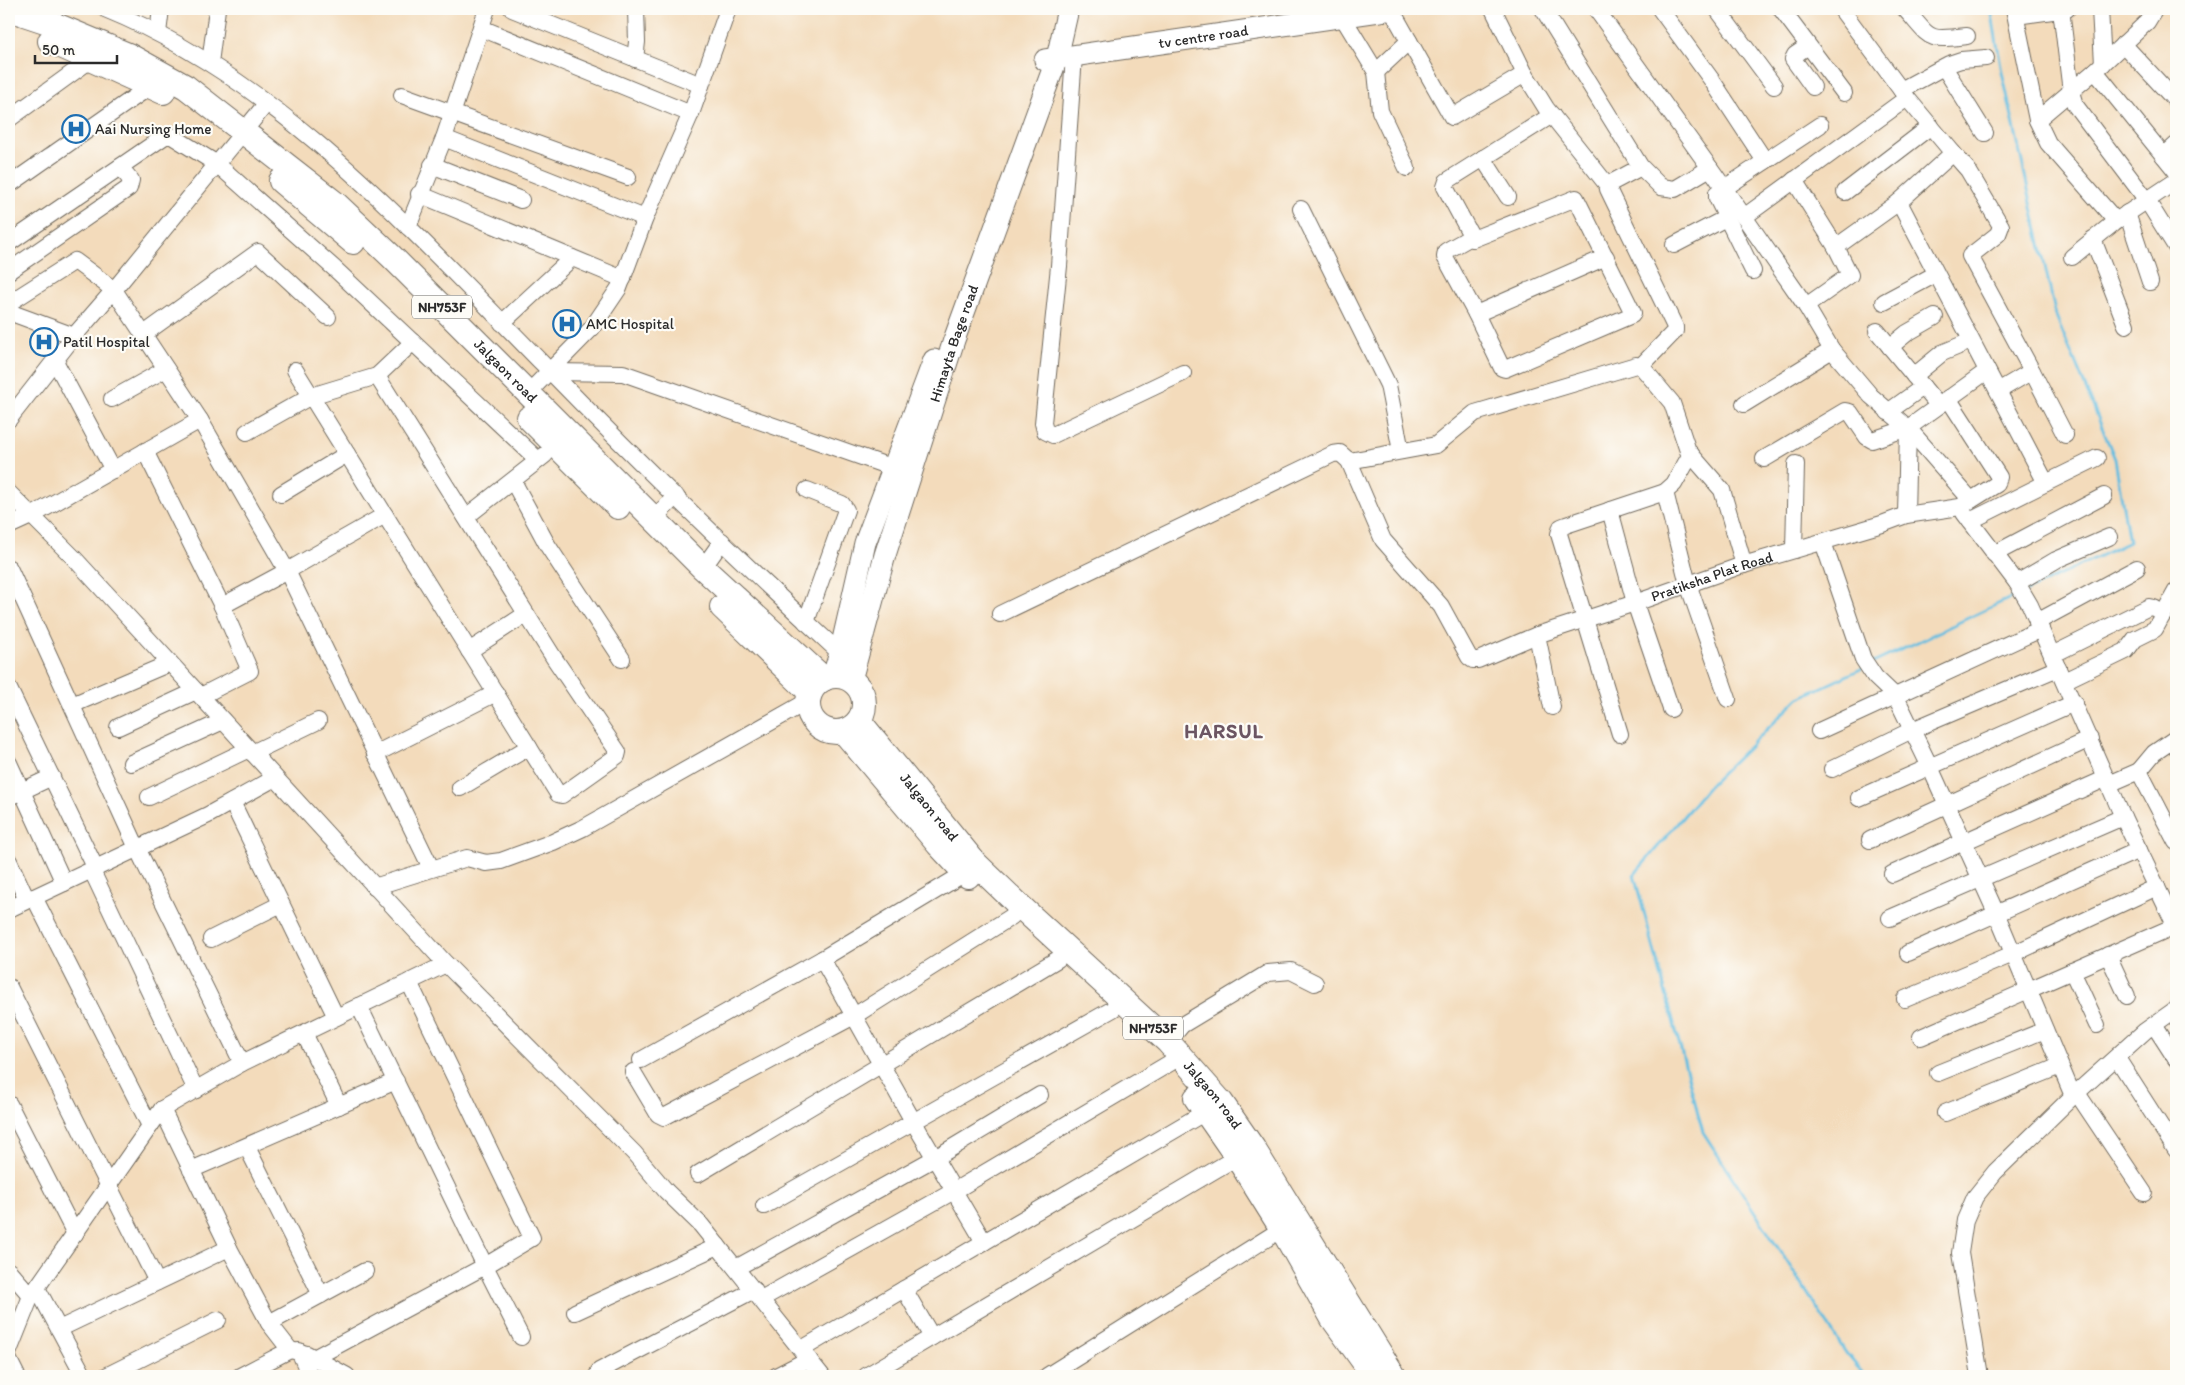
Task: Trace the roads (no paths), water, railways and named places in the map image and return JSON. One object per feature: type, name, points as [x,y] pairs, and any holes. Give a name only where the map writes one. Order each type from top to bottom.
[{"type":"highway","name":"Jalgaon road","points":[[9,9],[51,23],[128,55],[186,87],[414,300],[556,446],[825,686]]},
{"type":"highway","name":"Jalgaon road","points":[[9,26],[93,58],[152,85],[239,137],[336,204],[391,256],[653,519],[825,686]]},
{"type":"highway","points":[[825,686],[858,686],[865,704],[851,727],[826,731],[818,726],[808,711],[825,686]]},
{"type":"highway","name":"Jalgaon road","points":[[851,727],[970,868],[1221,1102],[1253,1148],[1394,1376]]},
{"type":"highway","name":"Jalgaon road","points":[[1016,912],[1058,959],[1113,1009],[1172,1055],[1238,1157],[1333,1319],[1374,1376]]},
{"type":"main road","points":[[825,686],[840,653],[865,543],[892,468],[971,262],[1058,58],[1054,9]]},
{"type":"main road","name":"Himayta Bage road","points":[[825,686],[885,555],[954,340],[1058,58],[1068,9]]},
{"type":"main road","name":"tv centre road","points":[[1058,58],[1392,9]]},
{"type":"street","points":[[105,9],[158,33],[210,63],[266,104],[328,154],[408,227],[550,372],[722,541],[840,653]]},
{"type":"street","points":[[158,33],[161,9]]},
{"type":"street","points":[[210,63],[217,9]]},
{"type":"street","points":[[408,227],[444,138],[487,9]]},
{"type":"street","points":[[512,9],[701,85]]},
{"type":"street","points":[[635,59],[637,42],[636,9]]},
{"type":"street","points":[[528,393],[592,328],[619,288],[645,218],[691,114],[728,9]]},
{"type":"street","points":[[1392,9],[1452,117],[1525,74]]},
{"type":"street","points":[[1493,9],[1525,74],[1552,115],[1608,186],[1675,327],[1675,331],[1641,366]]},
{"type":"street","points":[[1543,9],[1640,166],[1665,189],[1679,188],[1710,168]]},
{"type":"street","points":[[1596,9],[1806,306],[1832,350],[1871,396],[1908,428],[1965,503],[1970,521],[2019,587],[2030,605],[2123,816],[2176,926],[1921,1037]]},
{"type":"street","points":[[1660,9],[1711,78],[1765,161]]},
{"type":"street","points":[[1717,9],[1774,86]]},
{"type":"street","points":[[1781,9],[1844,93]]},
{"type":"street","points":[[1841,9],[1904,94],[1968,170],[2000,226],[1998,234],[1970,256],[2065,435]]},
{"type":"street","points":[[1905,9],[1930,37],[1938,39],[1967,36]]},
{"type":"street","points":[[2150,282],[2122,217],[2048,143],[2037,120],[2015,12],[2063,9],[2070,92],[2075,105],[2146,199],[2176,248]]},
{"type":"street","points":[[2100,9],[2099,68],[2170,151],[2176,171]]},
{"type":"street","points":[[2037,120],[2099,68],[2147,22],[2155,9]]},
{"type":"street","points":[[1342,16],[1376,72],[1380,112],[1407,168]]},
{"type":"street","points":[[480,28],[691,114]]},
{"type":"street","points":[[1376,72],[1409,41]]},
{"type":"street","points":[[2123,44],[2176,102]]},
{"type":"street","points":[[1808,46],[1793,59],[1813,87]]},
{"type":"street","points":[[9,120],[93,58]]},
{"type":"street","points":[[1058,58],[1059,266],[1043,423],[1045,431],[1053,434],[1183,373]]},
{"type":"street","points":[[1744,217],[1904,94],[1944,67],[1961,60],[1986,58]]},
{"type":"street","points":[[1944,67],[1984,133]]},
{"type":"street","points":[[9,185],[152,85]]},
{"type":"street","points":[[402,95],[628,177]]},
{"type":"street","points":[[9,419],[74,336],[266,104]]},
{"type":"street","points":[[1471,237],[1450,248],[1445,254],[1476,314],[1498,365],[1505,369],[1630,317],[1633,313],[1576,198],[1476,239],[1471,237],[1444,187],[1447,181],[1552,115]]},
{"type":"street","points":[[1752,271],[1716,196],[1724,188],[1820,125]]},
{"type":"street","points":[[1845,192],[1931,126]]},
{"type":"street","points":[[9,243],[168,135],[217,164],[327,262],[538,460]]},
{"type":"street","points":[[444,138],[645,218]]},
{"type":"street","points":[[1836,247],[1899,202],[1953,153]]},
{"type":"street","points":[[1483,158],[1508,197]]},
{"type":"street","points":[[432,165],[521,200]]},
{"type":"street","points":[[1608,186],[1640,166]]},
{"type":"street","points":[[9,271],[129,188],[131,180],[120,167]]},
{"type":"street","points":[[1794,180],[1836,247],[1850,274],[1806,306]]},
{"type":"street","points":[[2072,257],[2146,199],[2176,181]]},
{"type":"street","points":[[420,194],[623,279]]},
{"type":"street","points":[[1899,202],[2046,483]]},
{"type":"street","points":[[1301,209],[1388,385],[1401,451]]},
{"type":"street","points":[[1674,245],[1726,218]]},
{"type":"street","points":[[2093,239],[2126,325]]},
{"type":"street","points":[[144,334],[258,252],[328,317]]},
{"type":"street","points":[[1476,314],[1606,257]]},
{"type":"street","points":[[502,323],[572,258]]},
{"type":"street","points":[[9,303],[75,261],[114,290],[200,420],[287,571],[431,868]]},
{"type":"street","points":[[1884,302],[1936,274]]},
{"type":"street","points":[[1890,347],[1935,317]]},
{"type":"street","points":[[12,319],[74,336]]},
{"type":"street","points":[[1878,331],[1919,382],[1943,401],[1999,478],[1997,484],[1965,503]]},
{"type":"street","points":[[1888,412],[1919,382],[1942,353],[1971,341]]},
{"type":"street","points":[[247,432],[311,396],[377,376],[413,342]]},
{"type":"street","points":[[1744,404],[1832,350]]},
{"type":"street","points":[[54,361],[113,470]]},
{"type":"street","points":[[1000,614],[1333,454],[1340,453],[1349,461],[1436,444],[1475,413],[1636,365],[1641,366],[1672,403],[1686,447],[1722,490],[1744,565]]},
{"type":"street","points":[[112,399],[166,369]]},
{"type":"street","points":[[295,370],[560,795],[619,754],[526,614],[377,376]]},
{"type":"street","points":[[1764,459],[1845,411],[1850,412],[1872,440],[1908,428],[1987,371]]},
{"type":"street","points":[[1998,391],[2032,371]]},
{"type":"street","points":[[550,372],[623,373],[892,468]]},
{"type":"street","points":[[9,526],[33,516],[200,420]]},
{"type":"street","points":[[1906,515],[1908,428]]},
{"type":"street","points":[[466,517],[556,446]]},
{"type":"street","points":[[118,727],[250,671],[222,606],[145,451]]},
{"type":"street","points":[[281,494],[346,454]]},
{"type":"street","points":[[1620,734],[1558,534],[1561,527],[1566,525],[1665,492],[1674,484],[1691,454]]},
{"type":"street","points":[[1970,521],[2097,458]]},
{"type":"street","name":"Pratiksha Plat Road","points":[[1349,461],[1384,540],[1440,606],[1469,657],[1473,660],[1478,660],[1562,625],[1585,620],[1744,565],[1906,515],[1965,503]]},
{"type":"street","points":[[1794,550],[1796,464]]},
{"type":"street","points":[[513,480],[548,546],[622,659]]},
{"type":"street","points":[[806,622],[846,510],[842,504],[807,490]]},
{"type":"street","points":[[1665,492],[1688,584],[1728,699]]},
{"type":"street","points":[[9,493],[33,516],[199,694],[446,964],[634,1153],[666,1191],[701,1225],[822,1376]]},
{"type":"street","points":[[653,519],[676,496]]},
{"type":"street","points":[[1994,554],[2104,496]]},
{"type":"street","points":[[1610,510],[1635,603],[1671,709]]},
{"type":"street","points":[[222,606],[287,571],[384,514]]},
{"type":"street","points":[[2019,587],[2056,560],[2109,537]]},
{"type":"street","points":[[703,568],[722,541]]},
{"type":"street","points":[[1823,542],[1863,660],[1874,677],[1896,697],[1930,767],[1964,840],[2060,1066],[2075,1094],[2144,1193]]},
{"type":"street","points":[[9,568],[137,848],[242,1063]]},
{"type":"street","points":[[1818,731],[1896,697],[2039,625],[2137,568]]},
{"type":"street","points":[[1832,769],[1912,730],[2058,668],[2126,651],[2135,638],[2155,629],[2176,591]]},
{"type":"street","points":[[2058,668],[2149,607],[2164,614]]},
{"type":"street","points":[[469,651],[526,614]]},
{"type":"street","points":[[1537,635],[1552,707]]},
{"type":"street","points":[[72,705],[170,663]]},
{"type":"street","points":[[374,887],[467,858],[486,863],[501,861],[554,842],[583,828],[825,686]]},
{"type":"street","points":[[9,689],[52,777],[196,1090]]},
{"type":"street","points":[[375,754],[496,693]]},
{"type":"street","points":[[1860,798],[2074,703]]},
{"type":"street","points":[[149,797],[318,720]]},
{"type":"street","points":[[131,763],[223,721]]},
{"type":"street","points":[[1892,874],[1964,840],[2108,781],[2139,771],[2154,753],[2176,738]]},
{"type":"street","points":[[1870,840],[2090,739]]},
{"type":"street","points":[[460,788],[529,747]]},
{"type":"street","points":[[9,763],[15,794],[64,883]]},
{"type":"street","points":[[2139,771],[2176,842]]},
{"type":"street","points":[[15,794],[52,777]]},
{"type":"street","points":[[9,909],[94,870],[232,802],[275,778]]},
{"type":"street","points":[[232,802],[336,1017]]},
{"type":"street","points":[[1890,918],[1981,880],[2123,816]]},
{"type":"street","points":[[1908,953],[2139,850]]},
{"type":"street","points":[[9,861],[31,899],[150,1126]]},
{"type":"street","points":[[970,868],[822,959],[637,1066],[658,1114],[664,1117],[854,1016],[1016,912]]},
{"type":"street","points":[[1905,999],[2013,954],[2157,887]]},
{"type":"street","points":[[211,939],[281,904]]},
{"type":"street","points":[[2108,955],[2127,996]]},
{"type":"street","points":[[822,959],[912,1121],[984,1242]]},
{"type":"street","points":[[698,1174],[1058,959]]},
{"type":"street","points":[[9,1351],[34,1292],[162,1109],[242,1063],[446,964]]},
{"type":"street","points":[[597,1376],[599,1371],[757,1294],[954,1191],[1172,1055],[1182,1025],[1268,974],[1292,970],[1315,984]]},
{"type":"street","points":[[2072,971],[2097,1025]]},
{"type":"street","points":[[247,1375],[301,1353],[486,1266],[532,1238],[409,982]]},
{"type":"street","points":[[9,987],[157,1282]]},
{"type":"street","points":[[359,1006],[521,1338]]},
{"type":"street","points":[[764,1206],[1113,1009]]},
{"type":"street","points":[[1980,1376],[1960,1253],[1964,1220],[1975,1197],[1995,1172],[2075,1094],[2154,1025],[2176,1009]]},
{"type":"street","points":[[2154,1025],[2176,1059]]},
{"type":"street","points":[[1938,1073],[2045,1030]]},
{"type":"street","points":[[304,1033],[340,1106]]},
{"type":"street","points":[[2116,1058],[2176,1150]]},
{"type":"street","points":[[1945,1113],[2060,1066]]},
{"type":"street","points":[[192,1170],[396,1082]]},
{"type":"street","points":[[736,1268],[935,1158],[1040,1095]]},
{"type":"street","points":[[9,1104],[74,1234]]},
{"type":"street","points":[[162,1109],[229,1248],[269,1323],[301,1353],[347,1376]]},
{"type":"street","points":[[776,1376],[805,1354],[904,1289],[1207,1111]]},
{"type":"street","points":[[247,1147],[321,1295]]},
{"type":"street","points":[[866,1376],[1238,1157]]},
{"type":"street","points":[[1047,1376],[1282,1230]]},
{"type":"street","points":[[575,1312],[718,1246]]},
{"type":"street","points":[[59,1329],[229,1248]]},
{"type":"street","points":[[9,1271],[34,1292],[59,1329],[84,1376]]},
{"type":"street","points":[[269,1323],[365,1271]]},
{"type":"street","points":[[904,1289],[932,1337]]},
{"type":"street","points":[[106,1376],[218,1320]]},
{"type":"street","points":[[301,1353],[310,1376]]},
{"type":"street","points":[[9,1360],[17,1376]]},
{"type":"waterway","points":[[1991,9],[2001,67],[2056,316],[2115,459],[2129,542],[2027,591]]},
{"type":"waterway","points":[[1873,663],[2019,594]]},
{"type":"waterway","points":[[1863,668],[1799,698],[1708,787],[1634,875],[1703,1132],[1846,1353],[1865,1376]]},
{"type":"place","name":"Aai Nursing Home","points":[[76,129]]},
{"type":"place","name":"AMC Hospital","points":[[567,324]]},
{"type":"place","name":"Patil Hospital","points":[[44,342]]},
{"type":"district","name":"HARSUL","points":[[1224,731]]}]
